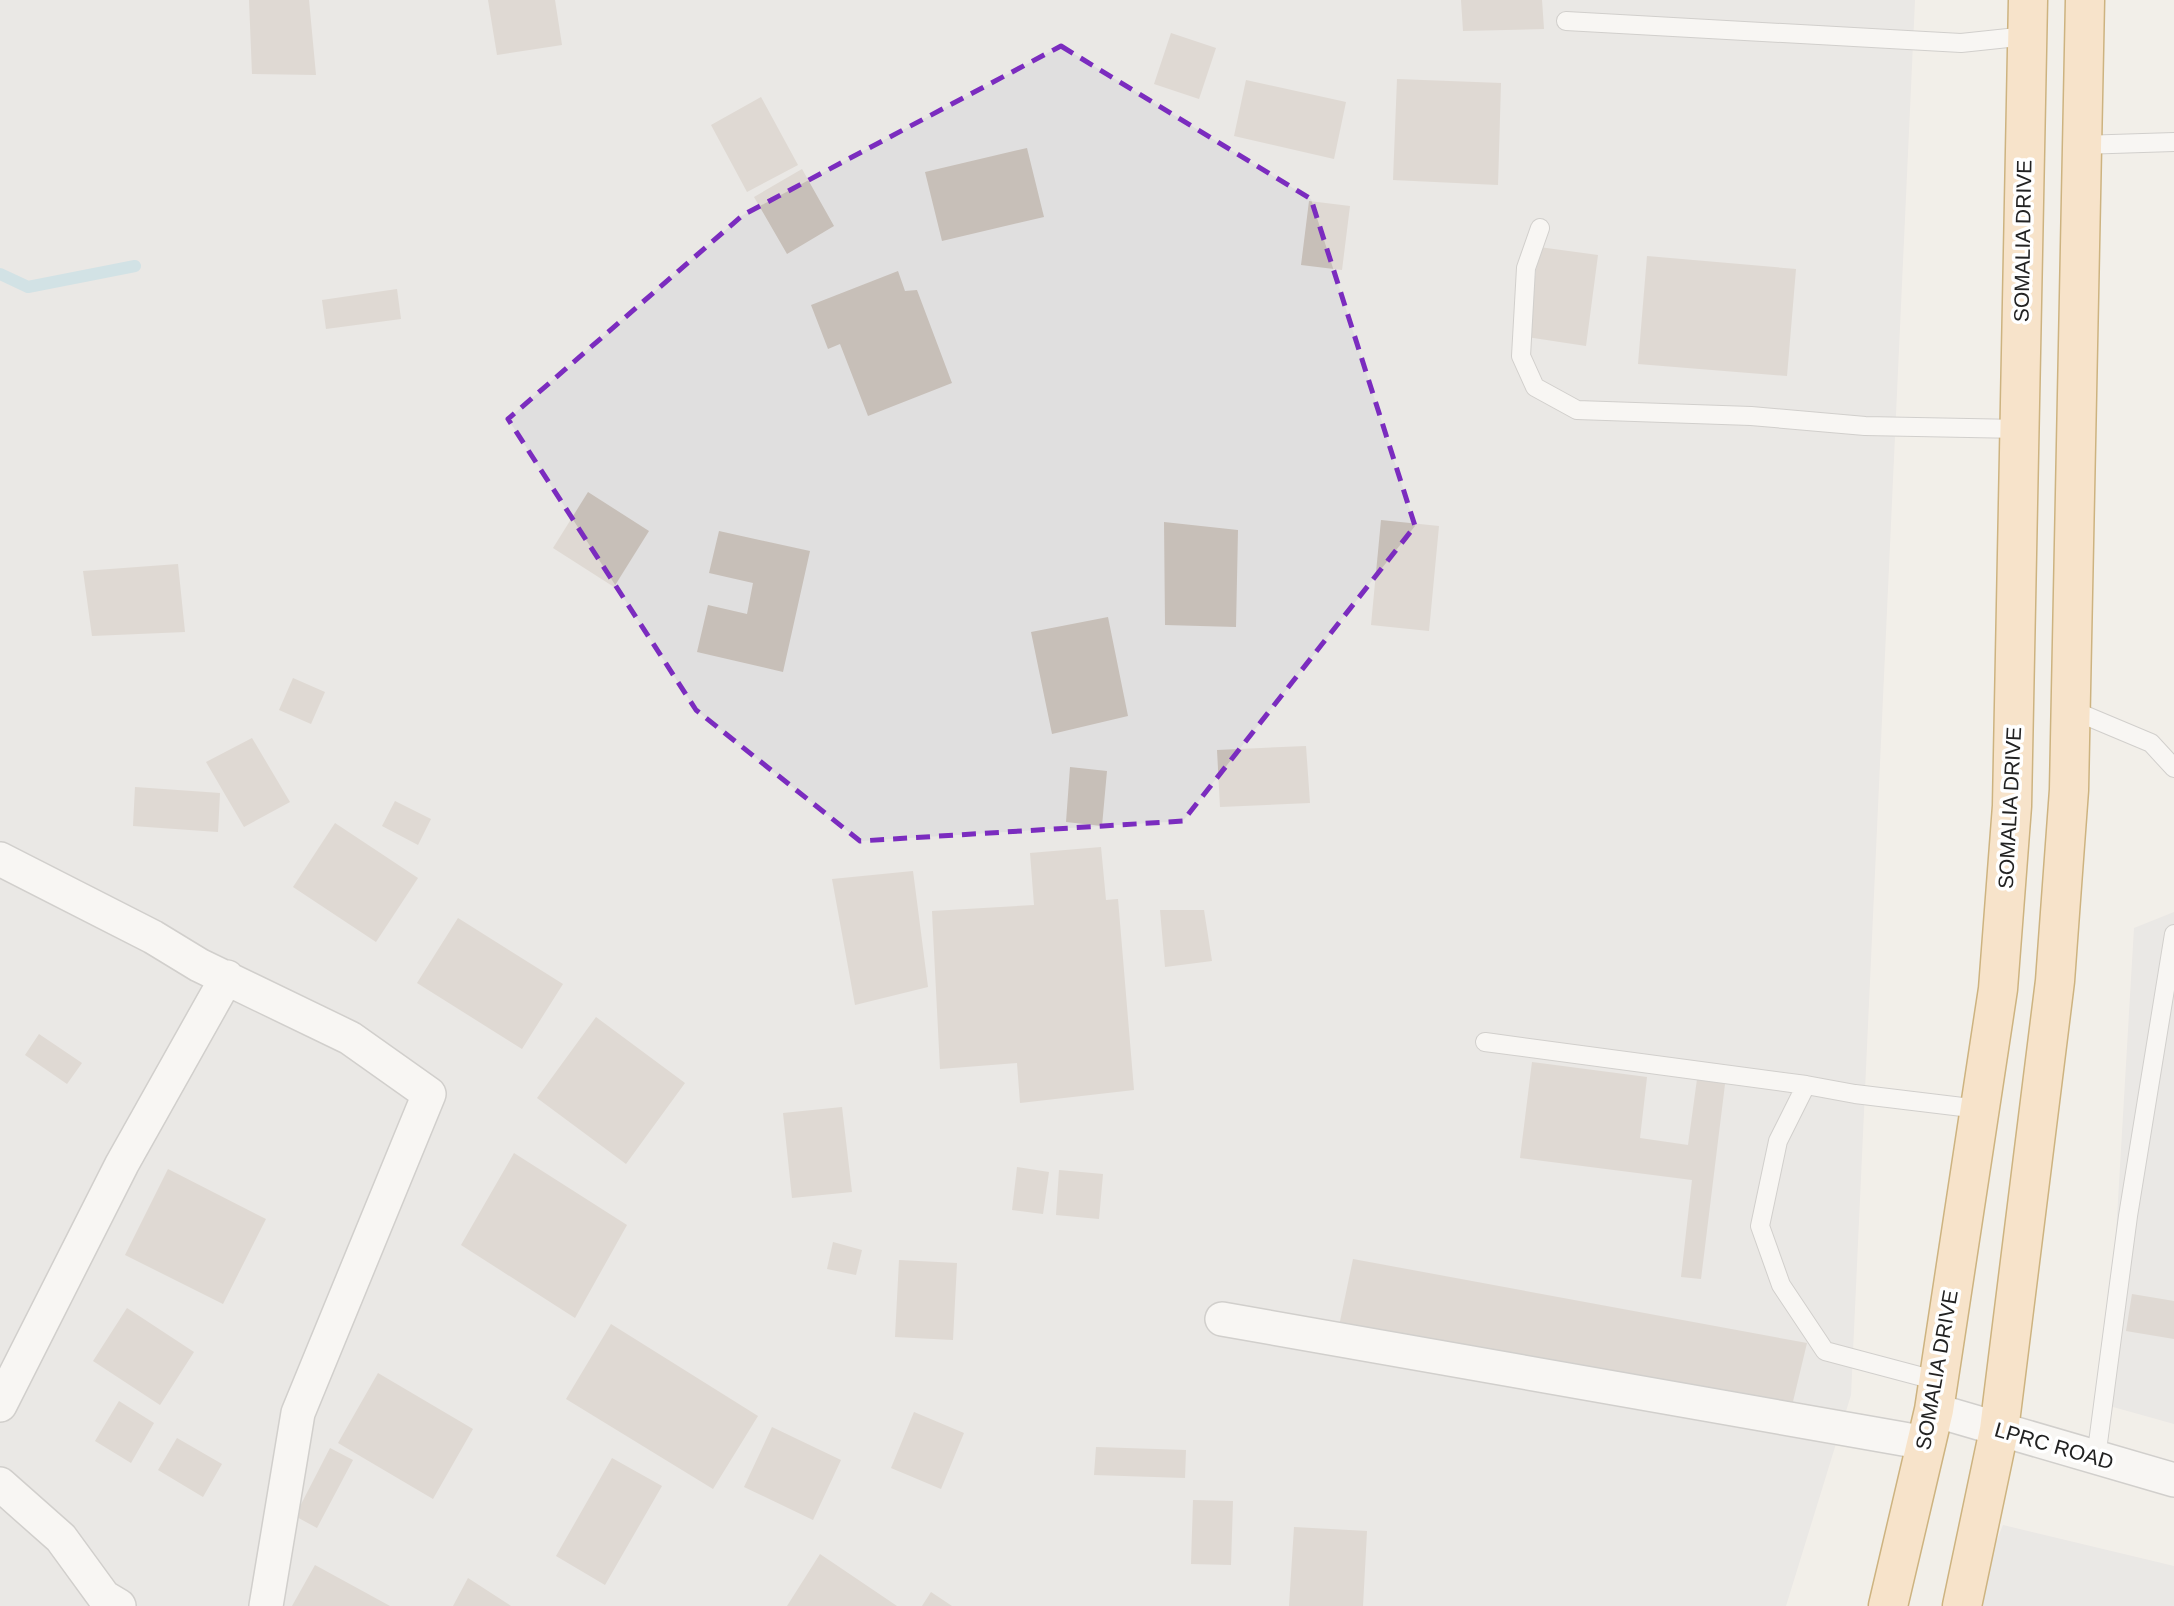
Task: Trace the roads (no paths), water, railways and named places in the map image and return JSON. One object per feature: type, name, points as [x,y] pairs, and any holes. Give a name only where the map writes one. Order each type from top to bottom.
[{"type":"main road","points":[[1962,1606],[1999,1430],[2055,981],[2069,790],[2085,0]]},
{"type":"main road","name":"SOMALIA DRIVE","points":[[1888,1606],[1932,1411],[1998,989],[2012,806],[2028,18]]},
{"type":"street","points":[[0,859],[227,978],[351,1038],[429,1094],[298,1413],[266,1606]]},
{"type":"street","points":[[0,1405],[122,1164],[227,978]]},
{"type":"street","name":"LPRC ROAD","points":[[1222,1319],[1932,1411],[2174,1480]]},
{"type":"street","points":[[0,1484],[61,1538],[104,1597],[119,1606]]},
{"type":"lane","points":[[1566,21],[1961,43],[2028,18]]},
{"type":"lane","points":[[2081,145],[2174,142]]},
{"type":"lane","points":[[1541,228],[1526,268],[1521,356],[1535,387],[1577,410],[1751,416],[1865,426],[2020,429]]},
{"type":"lane","points":[[2070,709],[2151,743],[2174,768]]},
{"type":"lane","points":[[2096,1458],[2128,1216],[2174,934]]},
{"type":"lane","points":[[1485,1042],[1979,1109]]},
{"type":"lane","points":[[1806,1085],[1778,1141],[1760,1226],[1781,1285],[1825,1351],[1932,1411]]},
{"type":"waterway","points":[[0,274],[28,287],[135,266]]}]
